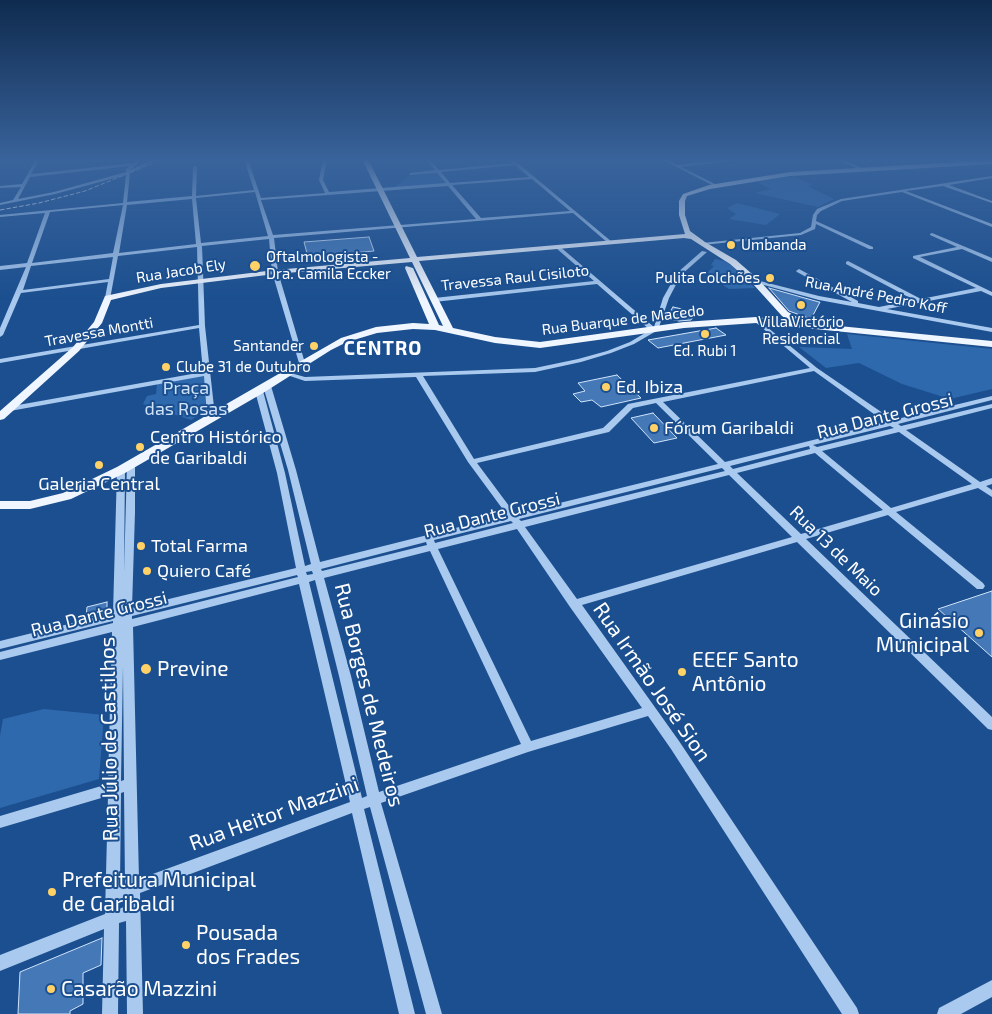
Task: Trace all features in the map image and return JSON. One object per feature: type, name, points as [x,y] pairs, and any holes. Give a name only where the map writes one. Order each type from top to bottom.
[{"type":"main road","points":[[383,206],[390,227],[434,300],[449,330]]},
{"type":"main road","points":[[387,206],[399,226],[435,327]]},
{"type":"main road","points":[[682,206],[684,226],[690,240],[737,265],[756,282],[784,314],[794,319],[789,324]]},
{"type":"main road","name":"Rua Jacob Ely","points":[[108,298],[202,280],[275,272],[411,261],[677,234],[690,240]]},
{"type":"main road","points":[[0,417],[76,349],[98,323],[108,298]]},
{"type":"main road","points":[[784,314],[850,330],[992,344]]},
{"type":"main road","name":"Rua Buarque de Macedo","points":[[0,505],[30,505],[49,502],[67,496],[126,467],[212,416],[263,389],[302,363],[344,340],[361,334],[394,328],[435,327],[495,340],[540,345],[618,333],[712,322],[756,320],[784,314]]},
{"type":"main road","name":"Rua Buarque de Macedo","points":[[756,320],[850,330]]},
{"type":"street","points":[[0,216],[103,206]]},
{"type":"street","points":[[108,298],[125,206]]},
{"type":"street","points":[[195,206],[202,280],[202,326],[212,416]]},
{"type":"street","points":[[261,206],[271,236],[275,272],[302,363]]},
{"type":"street","points":[[468,206],[478,219]]},
{"type":"street","points":[[567,206],[610,242]]},
{"type":"street","points":[[287,374],[305,380],[535,370],[579,361],[605,353],[632,343],[655,329],[666,298],[675,280],[703,248],[744,238],[810,232],[816,222],[817,212],[826,206]]},
{"type":"street","points":[[941,206],[992,226]]},
{"type":"street","points":[[0,335],[19,292],[48,212]]},
{"type":"street","points":[[0,268],[271,236],[574,212]]},
{"type":"street","points":[[816,222],[871,248]]},
{"type":"street","points":[[932,234],[992,260]]},
{"type":"street","points":[[558,247],[655,329]]},
{"type":"street","points":[[963,247],[917,255],[915,257],[992,294]]},
{"type":"street","points":[[848,263],[919,300]]},
{"type":"street","points":[[799,270],[864,306]]},
{"type":"street","points":[[19,292],[111,280]]},
{"type":"street","name":"Travessa Raul Cisiloto","points":[[434,300],[599,282]]},
{"type":"street","name":"Rua André Pedro Koff","points":[[756,282],[818,298],[992,330]]},
{"type":"street","points":[[876,309],[981,289]]},
{"type":"street","points":[[756,320],[815,369],[992,494]]},
{"type":"street","name":"Travessa Montti","points":[[0,361],[202,326]]},
{"type":"street","points":[[472,462],[594,434],[612,426],[626,408],[656,400],[815,369]]},
{"type":"street","points":[[10,408],[207,373]]},
{"type":"street","name":"Rua Irmão José Sion","points":[[418,374],[472,462],[517,522],[649,711],[675,745],[851,1014]]},
{"type":"street","name":"Rua Borges de Medeiros","points":[[263,389],[286,472],[317,571],[345,676],[374,800],[434,1014]]},
{"type":"street","name":"Rua Dante Grossi","points":[[0,645],[122,619],[517,522],[895,426],[992,398]]},
{"type":"street","name":"Rua 13 de Maio","points":[[656,400],[992,726]]},
{"type":"street","name":"Rua Dante Grossi","points":[[895,426],[992,406]]},
{"type":"street","points":[[812,447],[980,586]]},
{"type":"street","name":"Rua Júlio de Castilhos","points":[[110,1014],[113,918],[113,789],[122,619],[126,467]]},
{"type":"street","name":"Rua Borges de Medeiros","points":[[286,472],[302,575],[406,1014]]},
{"type":"street","points":[[574,604],[888,510],[992,481]]},
{"type":"street","points":[[431,543],[528,747]]},
{"type":"street","name":"Rua Dante Grossi","points":[[0,656],[122,619]]},
{"type":"street","name":"Rua Júlio de Castilhos","points":[[122,619],[130,784],[135,1014]]},
{"type":"street","points":[[328,680],[345,676]]},
{"type":"street","name":"Rua Heitor Mazzini","points":[[113,896],[358,805],[528,747],[649,711]]},
{"type":"street","points":[[0,822],[130,784]]},
{"type":"street","points":[[0,963],[132,911]]},
{"type":"street","points":[[945,1014],[992,988]]},
{"type":"green space","points":[[750,206],[780,214],[766,225],[729,219],[736,214],[727,208]]},
{"type":"green space","points":[[715,259],[724,261],[732,266],[755,288],[729,289],[706,274],[714,266],[711,265]]},
{"type":"green space","points":[[847,334],[992,349],[992,389],[950,399],[902,384],[859,363],[826,368],[799,347],[852,349]]},
{"type":"green space","name":"Praça das Rosas","points":[[205,375],[206,411],[191,420],[143,404],[147,396],[156,394],[157,384]]},
{"type":"green space","points":[[44,709],[104,715],[99,779],[0,808],[0,736],[3,719]]},
{"type":"building","points":[[369,237],[374,251],[308,257],[304,242]]},
{"type":"building","name":"Villa Victório Residencial","points":[[769,288],[820,302],[811,319],[789,311]]},
{"type":"building","points":[[673,307],[696,312],[691,320],[679,321],[666,318]]},
{"type":"building","points":[[716,328],[726,335],[658,348],[648,340]]},
{"type":"building","name":"Ed. Ibiza","points":[[617,375],[641,398],[601,407],[592,400],[581,402],[573,394],[585,391],[578,383]]},
{"type":"building","name":"Fórum Garibaldi","points":[[653,413],[677,438],[654,443],[631,418]]},
{"type":"building","name":"Ginásio Municipal","points":[[992,591],[992,657],[938,609]]},
{"type":"building","points":[[107,602],[107,613],[86,618],[87,607]]},
{"type":"building","name":"Casarão Mazzini","points":[[102,938],[101,965],[83,973],[83,1004],[70,1011],[70,1014],[18,1014],[20,972]]},
{"type":"railway","points":[[0,210],[21,206]]},
{"type":"place","name":"Umbanda","points":[[731,245]]},
{"type":"place","name":"Oftalmologista - Dra. Camila Eccker","points":[[255,266]]},
{"type":"place","name":"Pulita Colchões","points":[[770,278]]},
{"type":"place","name":"Villa Victório Residencial","points":[[801,305]]},
{"type":"place","name":"Ed. Rubi 1","points":[[705,334]]},
{"type":"place","name":"Santander","points":[[314,346]]},
{"type":"place","name":"Clube 31 de Outubro","points":[[166,367]]},
{"type":"place","name":"Ed. Ibiza","points":[[606,387]]},
{"type":"place","name":"Fórum Garibaldi","points":[[654,428]]},
{"type":"place","name":"Centro Histórico de Garibaldi","points":[[140,447]]},
{"type":"place","name":"Galeria Central","points":[[99,465]]},
{"type":"place","name":"Total Farma","points":[[141,546]]},
{"type":"place","name":"Quiero Café","points":[[147,571]]},
{"type":"place","name":"Ginásio Municipal","points":[[979,633]]},
{"type":"place","name":"Previne","points":[[146,669]]},
{"type":"place","name":"EEEF Santo Antônio","points":[[682,672]]},
{"type":"place","name":"Prefeitura Municipal de Garibaldi","points":[[52,892]]},
{"type":"place","name":"Pousada dos Frades","points":[[186,945]]},
{"type":"place","name":"Casarão Mazzini","points":[[51,989]]},
{"type":"district","name":"CENTRO","points":[[383,349]]}]
